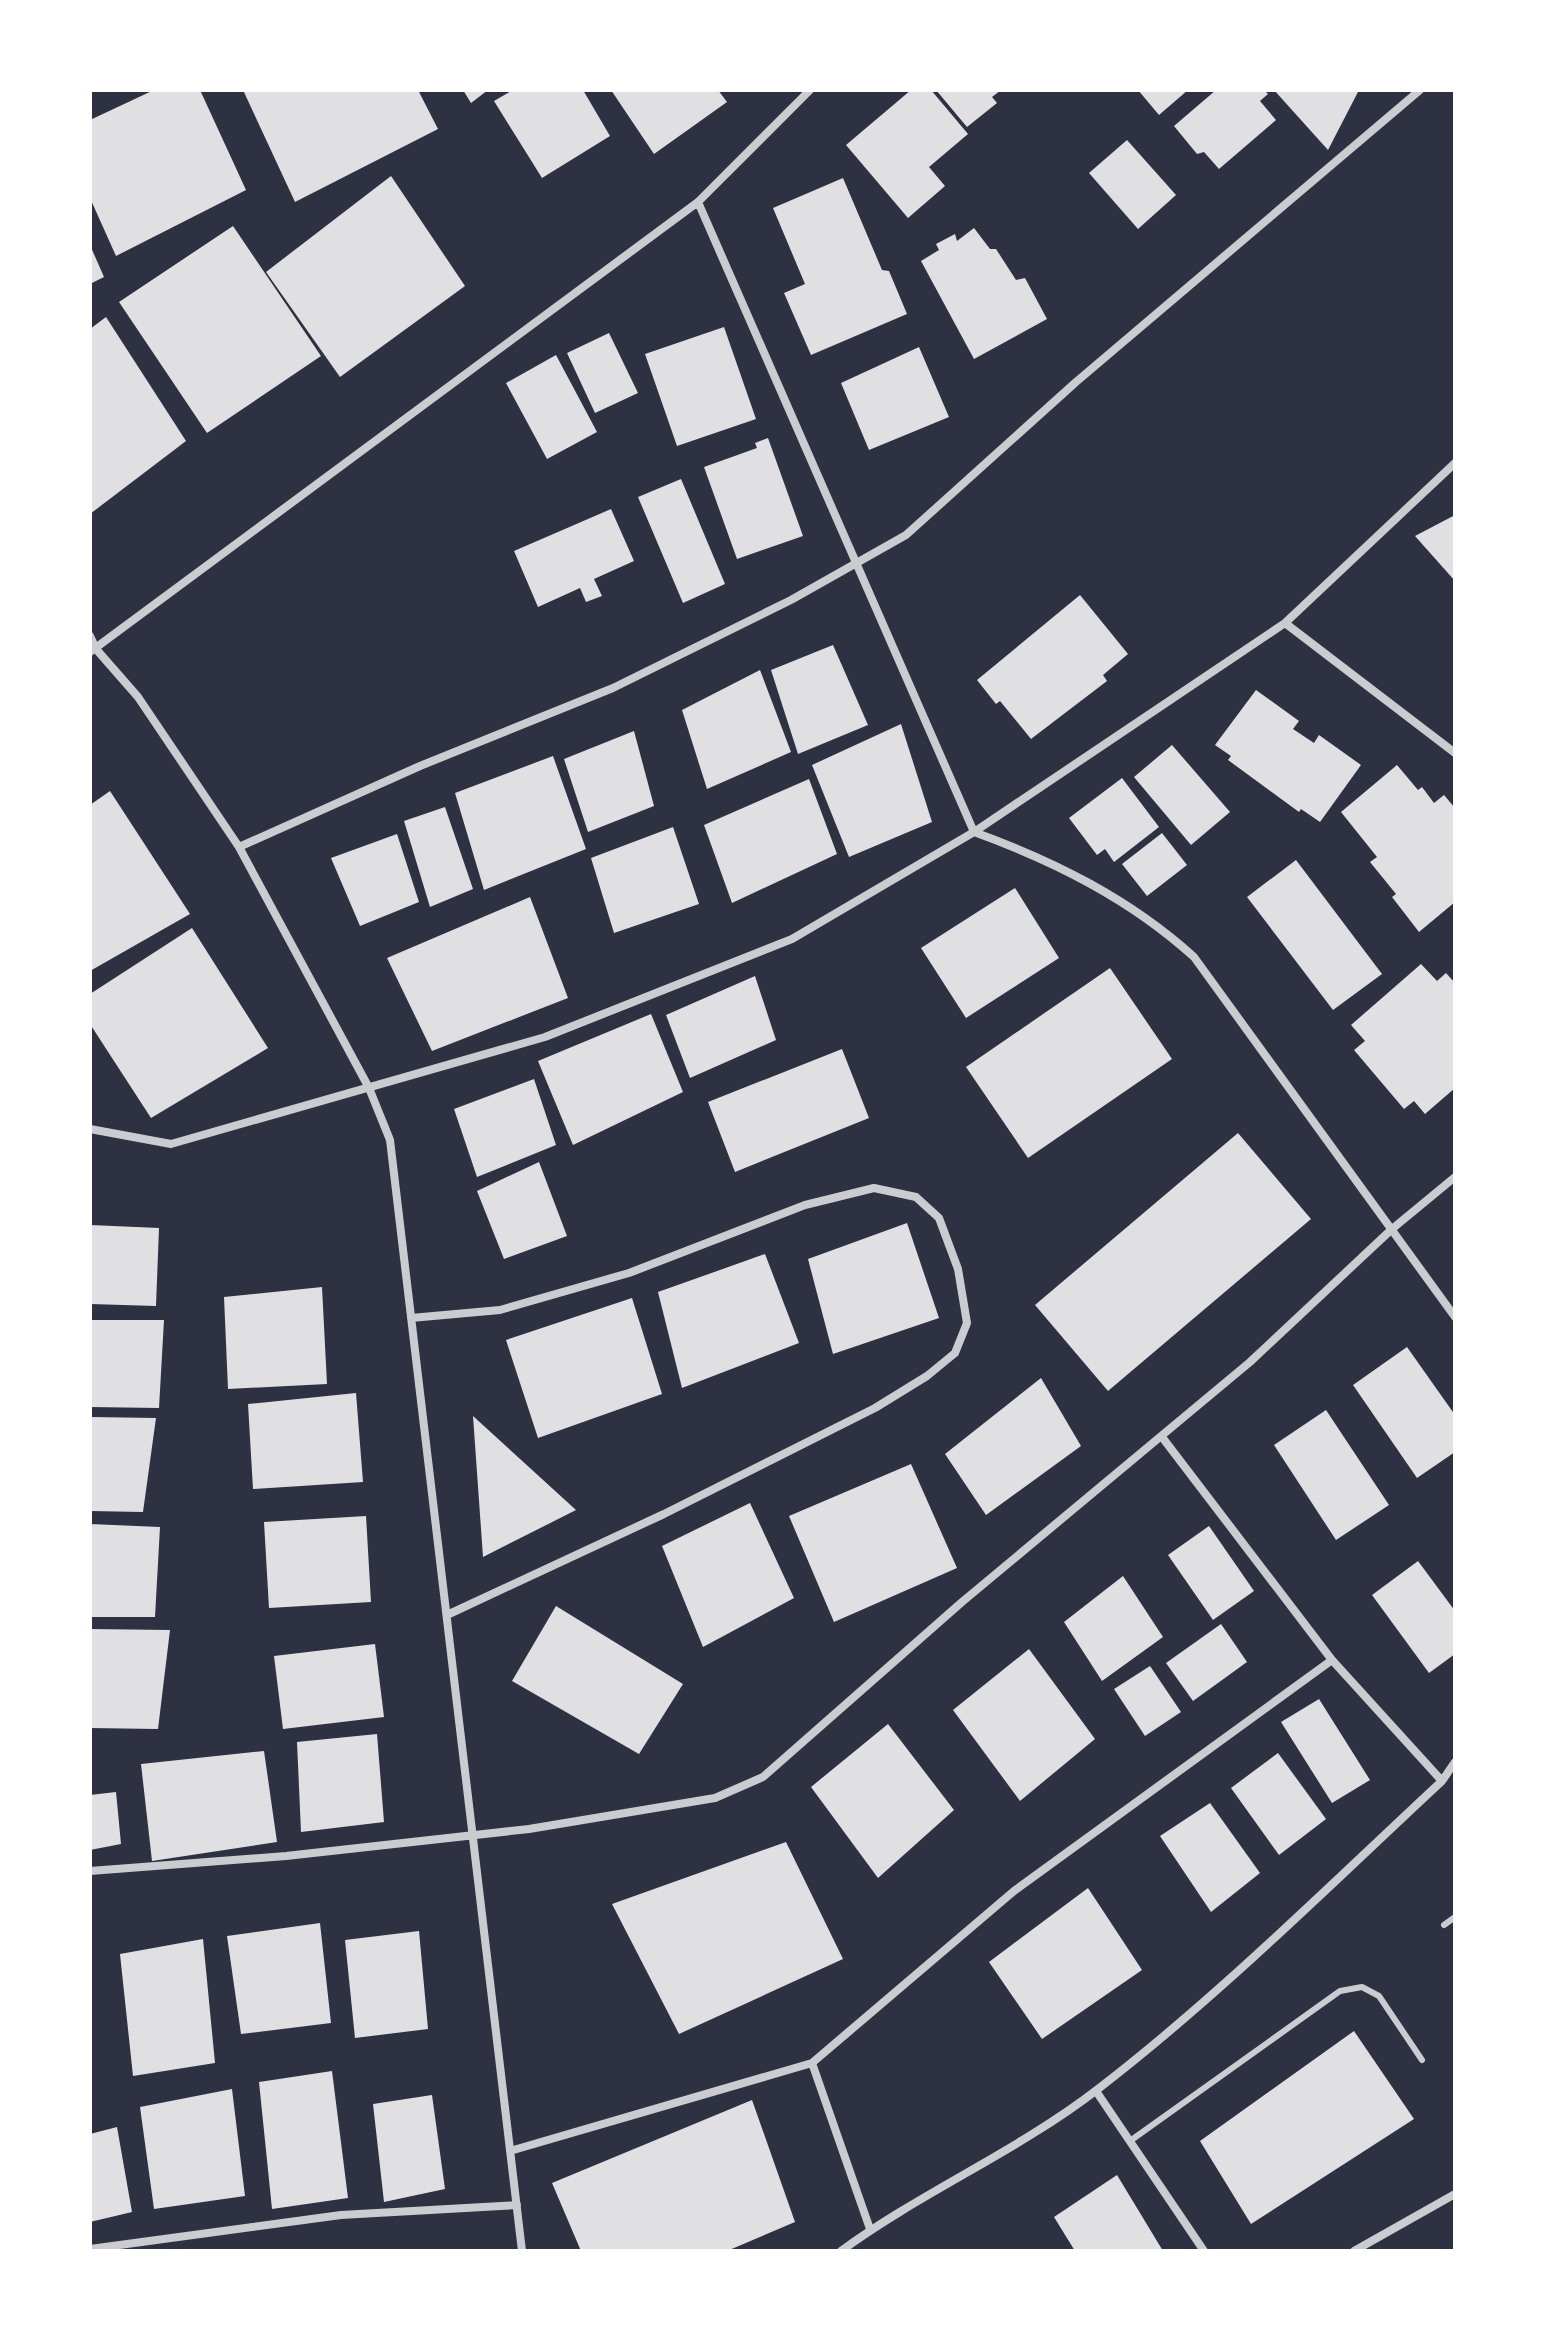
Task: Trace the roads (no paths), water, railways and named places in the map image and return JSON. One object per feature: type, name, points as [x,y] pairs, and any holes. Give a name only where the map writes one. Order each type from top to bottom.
[{"type":"street","points":[[93,650],[698,202],[810,90]]},
{"type":"street","points":[[239,847],[420,766],[613,688],[857,565],[906,535],[1076,382],[1420,90]]},
{"type":"street","points":[[698,202],[974,832],[1036,854],[1085,880],[1161,927],[1194,957],[1455,1317]]},
{"type":"street","points":[[90,1129],[171,1144],[545,1037],[792,939],[974,832],[1285,623],[1455,463]]},
{"type":"street","points":[[1285,623],[1455,753]]},
{"type":"street","points":[[90,636],[93,650],[138,697],[239,847],[369,1088],[390,1140],[522,2251]]},
{"type":"street","points":[[90,1871],[286,1856],[473,1835],[715,1798],[763,1777],[962,1602],[1250,1362],[1392,1229],[1455,1177]]},
{"type":"street","points":[[411,1318],[500,1310],[629,1273],[805,1205],[874,1188],[916,1197],[939,1218],[958,1269],[967,1323],[955,1353],[927,1376],[875,1408],[664,1514],[447,1615]]},
{"type":"street","points":[[1162,1437],[1332,1660],[1442,1781]]},
{"type":"street","points":[[510,2151],[812,2063],[1014,1891],[1332,1660]]},
{"type":"street","points":[[841,2251],[870,2229],[1028,2136],[1096,2091],[1196,2010],[1442,1781],[1455,1762]]},
{"type":"street","points":[[812,2063],[870,2229]]},
{"type":"street","points":[[1096,2091],[1204,2251]]},
{"type":"street","points":[[1354,2251],[1455,2194]]},
{"type":"street","points":[[90,2249],[341,2215],[517,2205]]},
{"type":"lane","points":[[1444,1925],[1455,1917]]},
{"type":"lane","points":[[1130,2141],[1340,1991],[1362,1987],[1379,1996],[1422,2060]]}]
